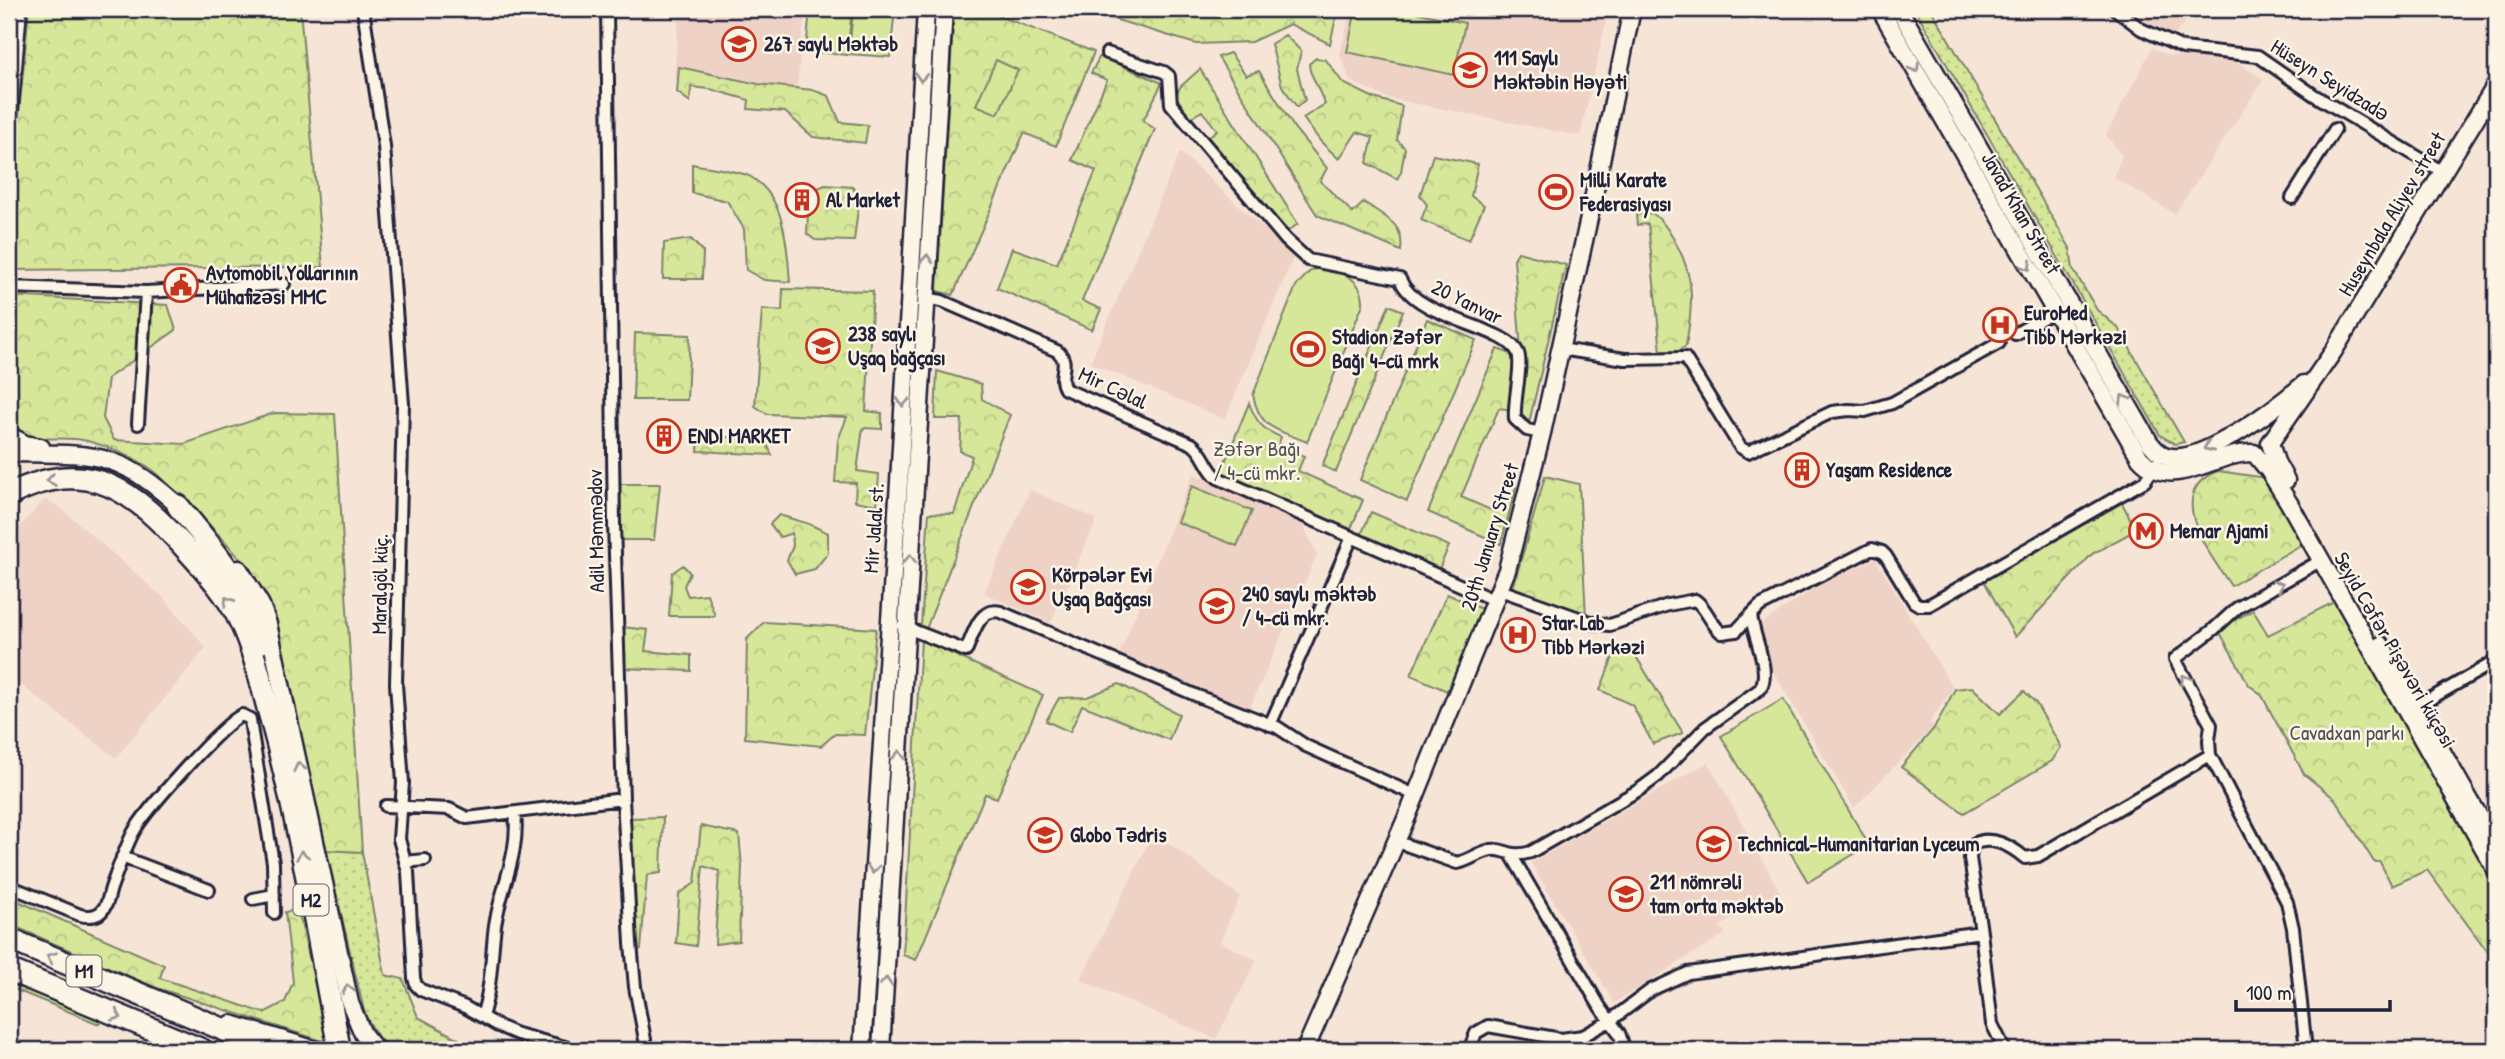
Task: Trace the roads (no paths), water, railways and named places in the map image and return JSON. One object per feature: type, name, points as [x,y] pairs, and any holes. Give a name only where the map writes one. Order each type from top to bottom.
[{"type":"highway","points":[[9,495],[41,481],[78,478],[117,488],[148,509],[210,575],[241,623],[251,647],[281,758]]},
{"type":"highway","points":[[178,506],[218,555],[249,603],[263,648],[281,758]]},
{"type":"highway","name":"M2","points":[[281,758],[338,1042]]},
{"type":"highway","name":"M1","points":[[9,939],[272,1050]]},
{"type":"highway","name":"M1","points":[[9,970],[202,1050]]},
{"type":"highway","points":[[146,1028],[179,1050]]},
{"type":"street","points":[[9,112],[18,9]]},
{"type":"street","name":"Maralgöl küç.","points":[[363,9],[384,146],[403,404],[396,684],[401,727],[399,839],[412,909],[416,985],[421,990],[445,998],[527,1038],[576,1050]]},
{"type":"street","name":"Adil Məmmədov","points":[[607,9],[614,524],[623,799],[632,960],[647,1050]]},
{"type":"street","name":"Mir Jalal st.","points":[[862,1050],[926,9]]},
{"type":"street","name":"Mir Jalal st.","points":[[881,1050],[944,9]]},
{"type":"street","name":"20th January Street","points":[[1305,1050],[1498,595],[1520,524],[1542,433],[1632,9]]},
{"type":"street","name":"Javad Khan Street","points":[[1880,9],[2136,453],[2153,470]]},
{"type":"street","name":"Javad Khan Street","points":[[1899,9],[2150,443],[2162,454]]},
{"type":"street","name":"Hüseyn Seyidzadə","points":[[2115,9],[2141,29],[2183,48],[2258,56],[2314,95],[2443,172]]},
{"type":"street","name":"20 Yanvar","points":[[1107,52],[1164,72],[1168,76],[1171,104],[1280,234],[1308,260],[1400,279],[1410,295],[1448,317],[1473,325],[1514,347],[1519,358],[1515,419],[1527,429],[1542,433]]},
{"type":"street","name":"Huseynbala Aliyev street","points":[[2324,366],[2496,85]]},
{"type":"street","points":[[2292,198],[2334,129]]},
{"type":"street","points":[[9,287],[146,292],[284,284]]},
{"type":"street","points":[[138,424],[146,292]]},
{"type":"street","name":"Mir Cəlal","points":[[925,298],[942,301],[1057,351],[1064,357],[1061,379],[1065,389],[1197,448],[1218,478],[1352,537]]},
{"type":"street","points":[[2014,334],[2053,312]]},
{"type":"street","points":[[1560,349],[1625,359],[1685,358],[1740,447],[1748,452],[1832,412],[1865,411],[1892,403],[1999,343]]},
{"type":"street","points":[[2153,470],[2163,473],[2180,472],[2230,455],[2265,450],[2324,366]]},
{"type":"street","points":[[2254,453],[2245,449],[2241,440],[2243,431],[2324,366]]},
{"type":"street","points":[[1270,725],[1352,537],[1498,595],[1593,623],[1610,625],[1668,605],[1695,600],[1715,628],[1722,633],[1736,631],[1760,606],[1871,549],[1886,556],[1914,602],[1919,606],[1929,605],[2144,481],[2162,454],[2174,457],[2193,454],[2250,425],[2259,424],[2268,429],[2270,443]]},
{"type":"street","points":[[9,435],[25,444],[118,462],[138,472],[226,553],[252,588],[265,614],[350,1003],[363,1034],[376,1050]]},
{"type":"street","name":"Seyid Cəfər Pişəvəri küçəsi","points":[[2270,443],[2279,468],[2496,870]]},
{"type":"street","points":[[9,453],[71,453]]},
{"type":"street","name":"Seyid Cəfər Pişəvəri küçəsi","points":[[2254,453],[2277,482],[2320,561],[2496,846]]},
{"type":"street","points":[[2306,1050],[2293,928],[2287,902],[2210,755],[2211,726],[2175,659],[2213,631],[2237,608],[2320,561]]},
{"type":"street","points":[[888,623],[906,627],[966,651],[980,620],[988,611],[994,610],[1285,731],[1307,746],[1415,795]]},
{"type":"street","points":[[1395,841],[1457,863],[1488,850],[1512,856],[1531,852],[1639,790],[1658,776],[1705,728],[1760,689],[1765,682],[1765,671],[1751,615]]},
{"type":"street","points":[[2412,710],[2496,661]]},
{"type":"street","points":[[9,886],[80,915],[97,915],[104,909],[122,857],[145,814],[214,738],[238,716],[246,715],[250,719],[269,836],[274,913]]},
{"type":"street","points":[[2005,1050],[1992,1024],[1970,858],[1972,845],[1989,841],[2010,846],[2025,858],[2038,856],[2210,755]]},
{"type":"street","points":[[386,806],[449,809],[467,818],[623,799]]},
{"type":"street","points":[[482,1016],[490,985],[496,918],[514,853],[515,813]]},
{"type":"street","points":[[1512,856],[1622,1040],[1625,1050]]},
{"type":"street","points":[[122,857],[209,890]]},
{"type":"street","points":[[405,862],[425,860]]},
{"type":"street","points":[[253,899],[274,895]]},
{"type":"street","points":[[1469,1050],[1476,1034],[1488,1026],[1561,1039],[1583,1036],[1610,1021],[1651,990],[1688,973],[1980,932]]},
{"type":"street","points":[[868,949],[887,951]]},
{"type":"street","points":[[160,1002],[316,1050]]},
{"type":"place","name":"267 saylı Məktəb","points":[[739,44]]},
{"type":"place","name":"111 Saylı Məktəbin Həyəti","points":[[1470,70]]},
{"type":"place","name":"Milli Karate Federasiyası","points":[[1556,192]]},
{"type":"place","name":"Al Market","points":[[802,200]]},
{"type":"place","name":"Avtomobil Yollarının Mühafizəsi MMC","points":[[181,285]]},
{"type":"place","name":"EuroMed Tibb Mərkəzi","points":[[2000,325]]},
{"type":"place","name":"238 saylı Uşaq bağçası","points":[[823,346]]},
{"type":"place","name":"Stadion Zəfər Bağı 4-cü mrk","points":[[1308,349]]},
{"type":"place","name":"ENDI MARKET","points":[[664,436]]},
{"type":"place","name":"Yaşam Residence","points":[[1802,470]]},
{"type":"place","name":"Memar Ajami","points":[[2146,531]]},
{"type":"place","name":"Körpələr Evi Uşaq Bağçası","points":[[1028,587]]},
{"type":"place","name":"240 saylı məktəb / 4-cü mkr.","points":[[1217,606]]},
{"type":"place","name":"Star Lab Tibb Mәrkәzi","points":[[1518,635]]},
{"type":"place","name":"Globo Tədris","points":[[1045,835]]},
{"type":"place","name":"Technical-Humanitarian Lyceum","points":[[1714,844]]},
{"type":"place","name":"211 nömrəli tam orta məktəb","points":[[1626,894]]},
{"type":"park label","name":"Zəfər Bağı / 4-cü mkr.","points":[[1257,461]]},
{"type":"park label","name":"Cavadxan parkı","points":[[2347,733]]}]
